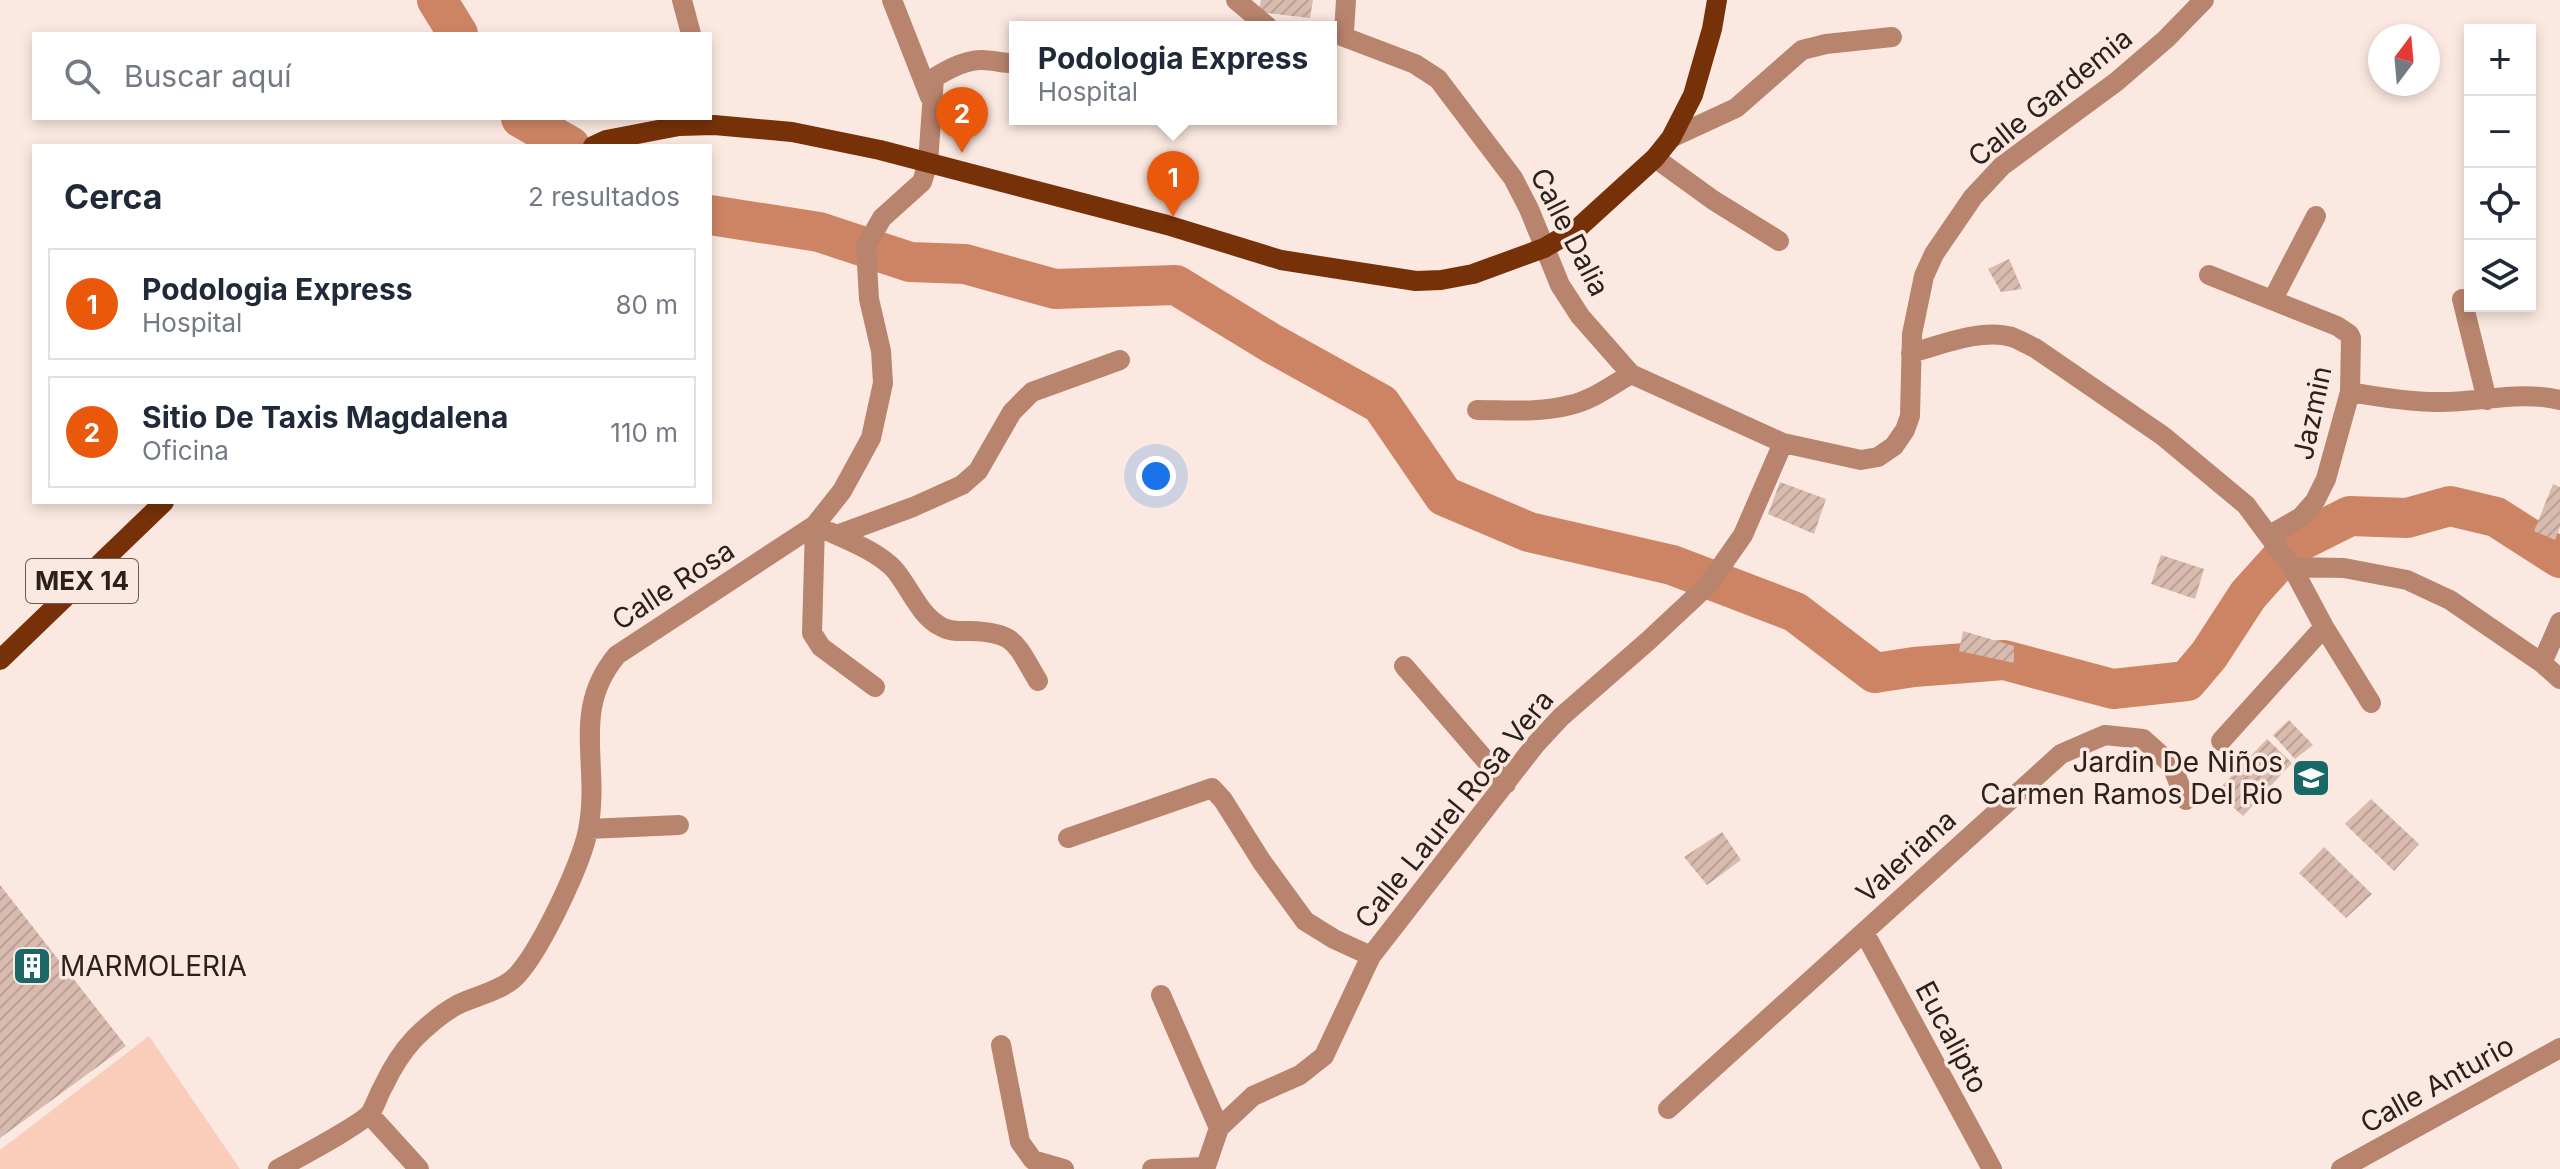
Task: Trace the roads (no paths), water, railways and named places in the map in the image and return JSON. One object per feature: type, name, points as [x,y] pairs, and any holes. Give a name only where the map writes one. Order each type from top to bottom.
[{"type":"main road","points":[[712,116],[880,150],[1167,225],[1281,260],[1416,281],[1441,280],[1473,274],[1544,248],[1577,229],[1655,158],[1671,138],[1693,95],[1717,0]]},
{"type":"main road","points":[[600,143],[699,120]]},
{"type":"main road","name":"MEX 14","points":[[0,660],[162,504]]},
{"type":"street","points":[[682,0],[690,32]]},
{"type":"street","points":[[892,0],[931,98]]},
{"type":"street","points":[[1236,0],[1261,21]]},
{"type":"street","points":[[1337,31],[1344,32],[1346,0]]},
{"type":"street","name":"Calle Gardemia","points":[[1905,430],[1911,406],[1915,313],[1924,276],[1934,254],[1973,197],[2002,166],[2116,82],[2166,39],[2204,0]]},
{"type":"street","name":"Calle Dalia","points":[[1337,33],[1415,64],[1438,79],[1513,178],[1560,285],[1580,316],[1631,374],[1783,443],[1861,460],[1886,452],[1905,430]]},
{"type":"street","points":[[1671,138],[1736,108],[1802,50],[1826,44],[1892,37]]},
{"type":"street","points":[[928,163],[934,78],[949,68],[978,60],[1009,64]]},
{"type":"street","points":[[1655,158],[1713,200],[1779,241]]},
{"type":"street","name":"Calle Rosa","points":[[370,1115],[397,1060],[415,1038],[456,1005],[493,992],[513,979],[536,951],[579,862],[588,829],[592,784],[589,716],[594,694],[605,670],[617,655],[815,525],[842,491],[871,438],[883,383],[881,351],[869,299],[866,246],[882,218],[922,182],[928,163]]},
{"type":"street","points":[[2273,299],[2316,216]]},
{"type":"street","name":"Jazmin","points":[[2209,275],[2273,299],[2349,334],[2353,351],[2350,392],[2326,479],[2315,501],[2301,517],[2271,536]]},
{"type":"street","points":[[2462,299],[2487,400]]},
{"type":"street","points":[[1911,353],[1976,336],[1995,334],[2013,338],[2035,348],[2163,436],[2246,505],[2271,536],[2292,566],[2324,627],[2371,703]]},
{"type":"street","points":[[837,535],[962,485],[978,471],[1012,412],[1032,392],[1120,360]]},
{"type":"street","points":[[1477,410],[1544,410],[1572,405],[1631,374]]},
{"type":"street","points":[[2350,392],[2435,402],[2526,396],[2560,400]]},
{"type":"street","name":"Calle Laurel Rosa Vera","points":[[1205,1168],[1219,1128],[1253,1096],[1300,1075],[1324,1056],[1371,956],[1535,745],[1561,717],[1708,585],[1743,535],[1783,443]]},
{"type":"street","points":[[875,687],[821,647],[812,633],[815,525],[892,567],[929,617],[940,626],[953,631],[992,632],[1006,636],[1015,643],[1038,681]]},
{"type":"street","points":[[2292,566],[2344,568],[2407,580],[2450,600],[2542,663],[2560,679]]},
{"type":"street","points":[[2542,663],[2560,622]]},
{"type":"street","points":[[2221,741],[2324,627]]},
{"type":"street","points":[[1404,666],[1506,784]]},
{"type":"street","name":"Valeriana","points":[[1668,1109],[2061,754],[2105,735],[2143,739],[2171,764],[2186,800]]},
{"type":"street","points":[[1068,838],[1212,788],[1305,921],[1371,956]]},
{"type":"street","points":[[588,829],[679,825]]},
{"type":"street","name":"Eucalipto","points":[[1864,932],[1992,1169]]},
{"type":"street","points":[[1161,995],[1219,1128]]},
{"type":"street","points":[[1001,1045],[1020,1142],[1033,1160],[1064,1169]]},
{"type":"street","name":"Calle Anturio","points":[[2341,1169],[2560,1048]]},
{"type":"street","points":[[278,1169],[370,1115],[419,1169]]},
{"type":"street","points":[[1152,1169],[1205,1168]]},
{"type":"waterway","points":[[437,0],[457,32]]},
{"type":"waterway","points":[[524,120],[566,144]]},
{"type":"waterway","points":[[712,215],[819,232],[910,262],[965,264],[1055,289],[1176,285],[1271,343],[1381,404],[1444,496],[1529,532],[1672,565],[1795,612],[1875,673],[2004,660],[2113,689],[2187,681],[2209,655],[2248,595],[2294,544],[2350,516],[2407,518],[2450,506],[2496,517],[2560,558]]},
{"type":"place","name":"Sitio De Taxis Magdalena","points":[[962,153]]},
{"type":"place","name":"Podologia Express","points":[[1173,217]]},
{"type":"place","name":"Jardin De Niños Carmen Ramos Del Rio","points":[[2311,778]]},
{"type":"place","name":"MARMOLERIA","points":[[32,966]]}]
